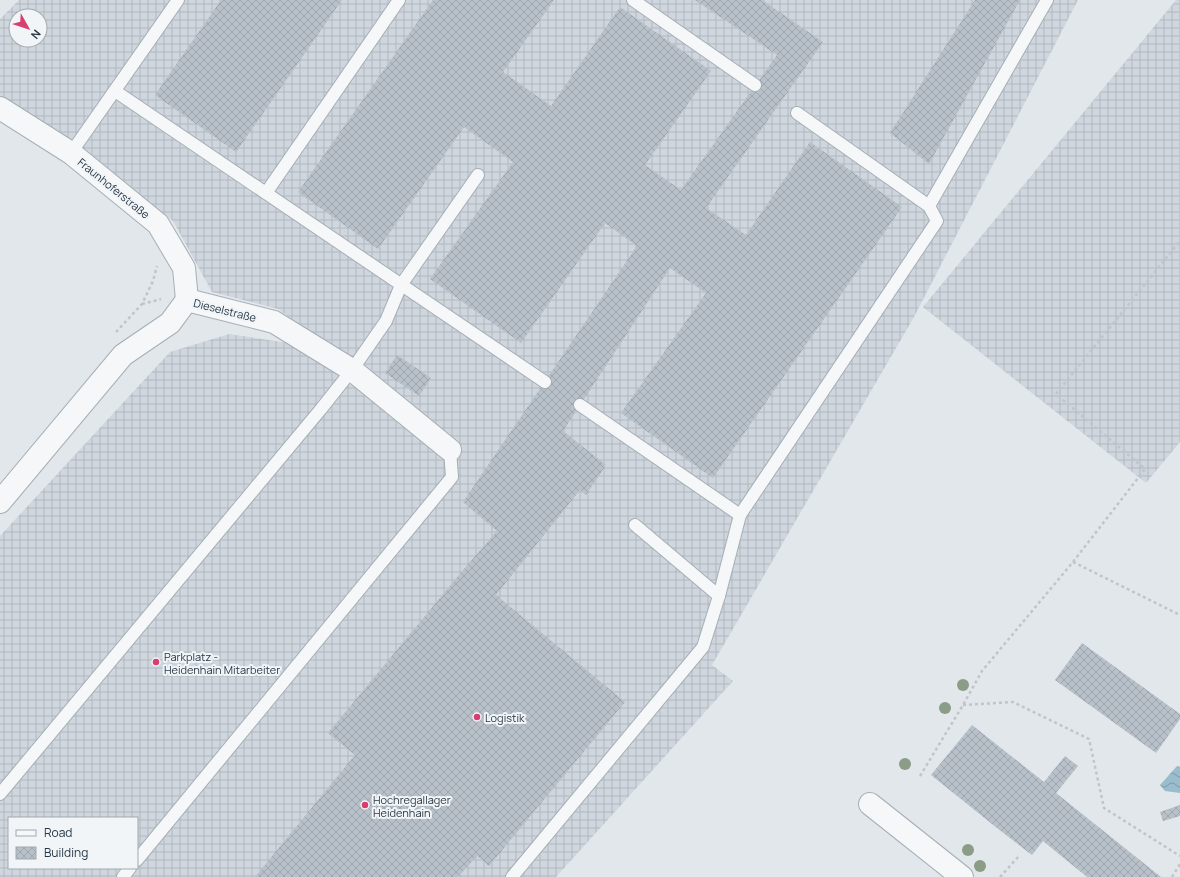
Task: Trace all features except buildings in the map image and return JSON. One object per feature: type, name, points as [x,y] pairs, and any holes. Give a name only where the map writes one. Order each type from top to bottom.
[{"type":"street","name":"Fraunhoferstraße","points":[[0,108],[71,154],[158,224],[184,268],[187,300]]},
{"type":"street","name":"Dieselstraße","points":[[0,502],[123,355],[170,323],[187,300],[274,322],[352,370],[450,450]]},
{"type":"street","points":[[870,804],[962,877]]},
{"type":"lane","points":[[71,154],[178,0]]},
{"type":"lane","points":[[266,193],[399,0]]},
{"type":"lane","points":[[633,0],[756,85]]},
{"type":"lane","points":[[929,206],[1047,0]]},
{"type":"lane","points":[[116,91],[545,382]]},
{"type":"lane","points":[[512,877],[703,647],[719,596],[740,515],[937,221],[929,206],[797,113]]},
{"type":"lane","points":[[0,794],[296,440],[352,370],[386,321],[401,285],[478,175]]},
{"type":"lane","points":[[580,406],[740,515]]},
{"type":"lane","points":[[138,859],[452,477],[450,450]]},
{"type":"lane","points":[[635,525],[719,596]]},
{"type":"lane","points":[[123,877],[129,869]]},
{"type":"path","points":[[920,776],[982,671],[1073,562],[1144,469],[1056,394],[1180,241]]},
{"type":"path","points":[[142,304],[153,281],[158,263]]},
{"type":"path","points":[[1073,562],[1180,615]]},
{"type":"path","points":[[963,705],[1014,702],[1089,739],[1104,808],[1180,856]]},
{"type":"path","points":[[1000,877],[1019,856]]},
{"type":"path","points":[[1172,877],[1180,864]]},
{"type":"shaded area","points":[[19,0],[1078,0],[914,317],[712,665],[733,681],[556,877],[0,877],[0,536],[170,352],[229,334],[334,350],[278,309],[212,292],[173,221],[0,96],[0,19],[8,11],[8,48],[48,48],[48,8],[11,8]]},
{"type":"shaded area","points":[[1176,0],[1180,0],[1180,442],[1146,483],[923,307]]},
{"type":"water","points":[[1177,766],[1180,767],[1180,793],[1165,791],[1160,785]]},
{"type":"place","name":"Parkplatz - Heidenhain Mitarbeiter","points":[[156,662]]},
{"type":"place","name":"Logistik","points":[[477,717]]},
{"type":"place","name":"Hochregallager Heidenhain","points":[[365,805]]}]
